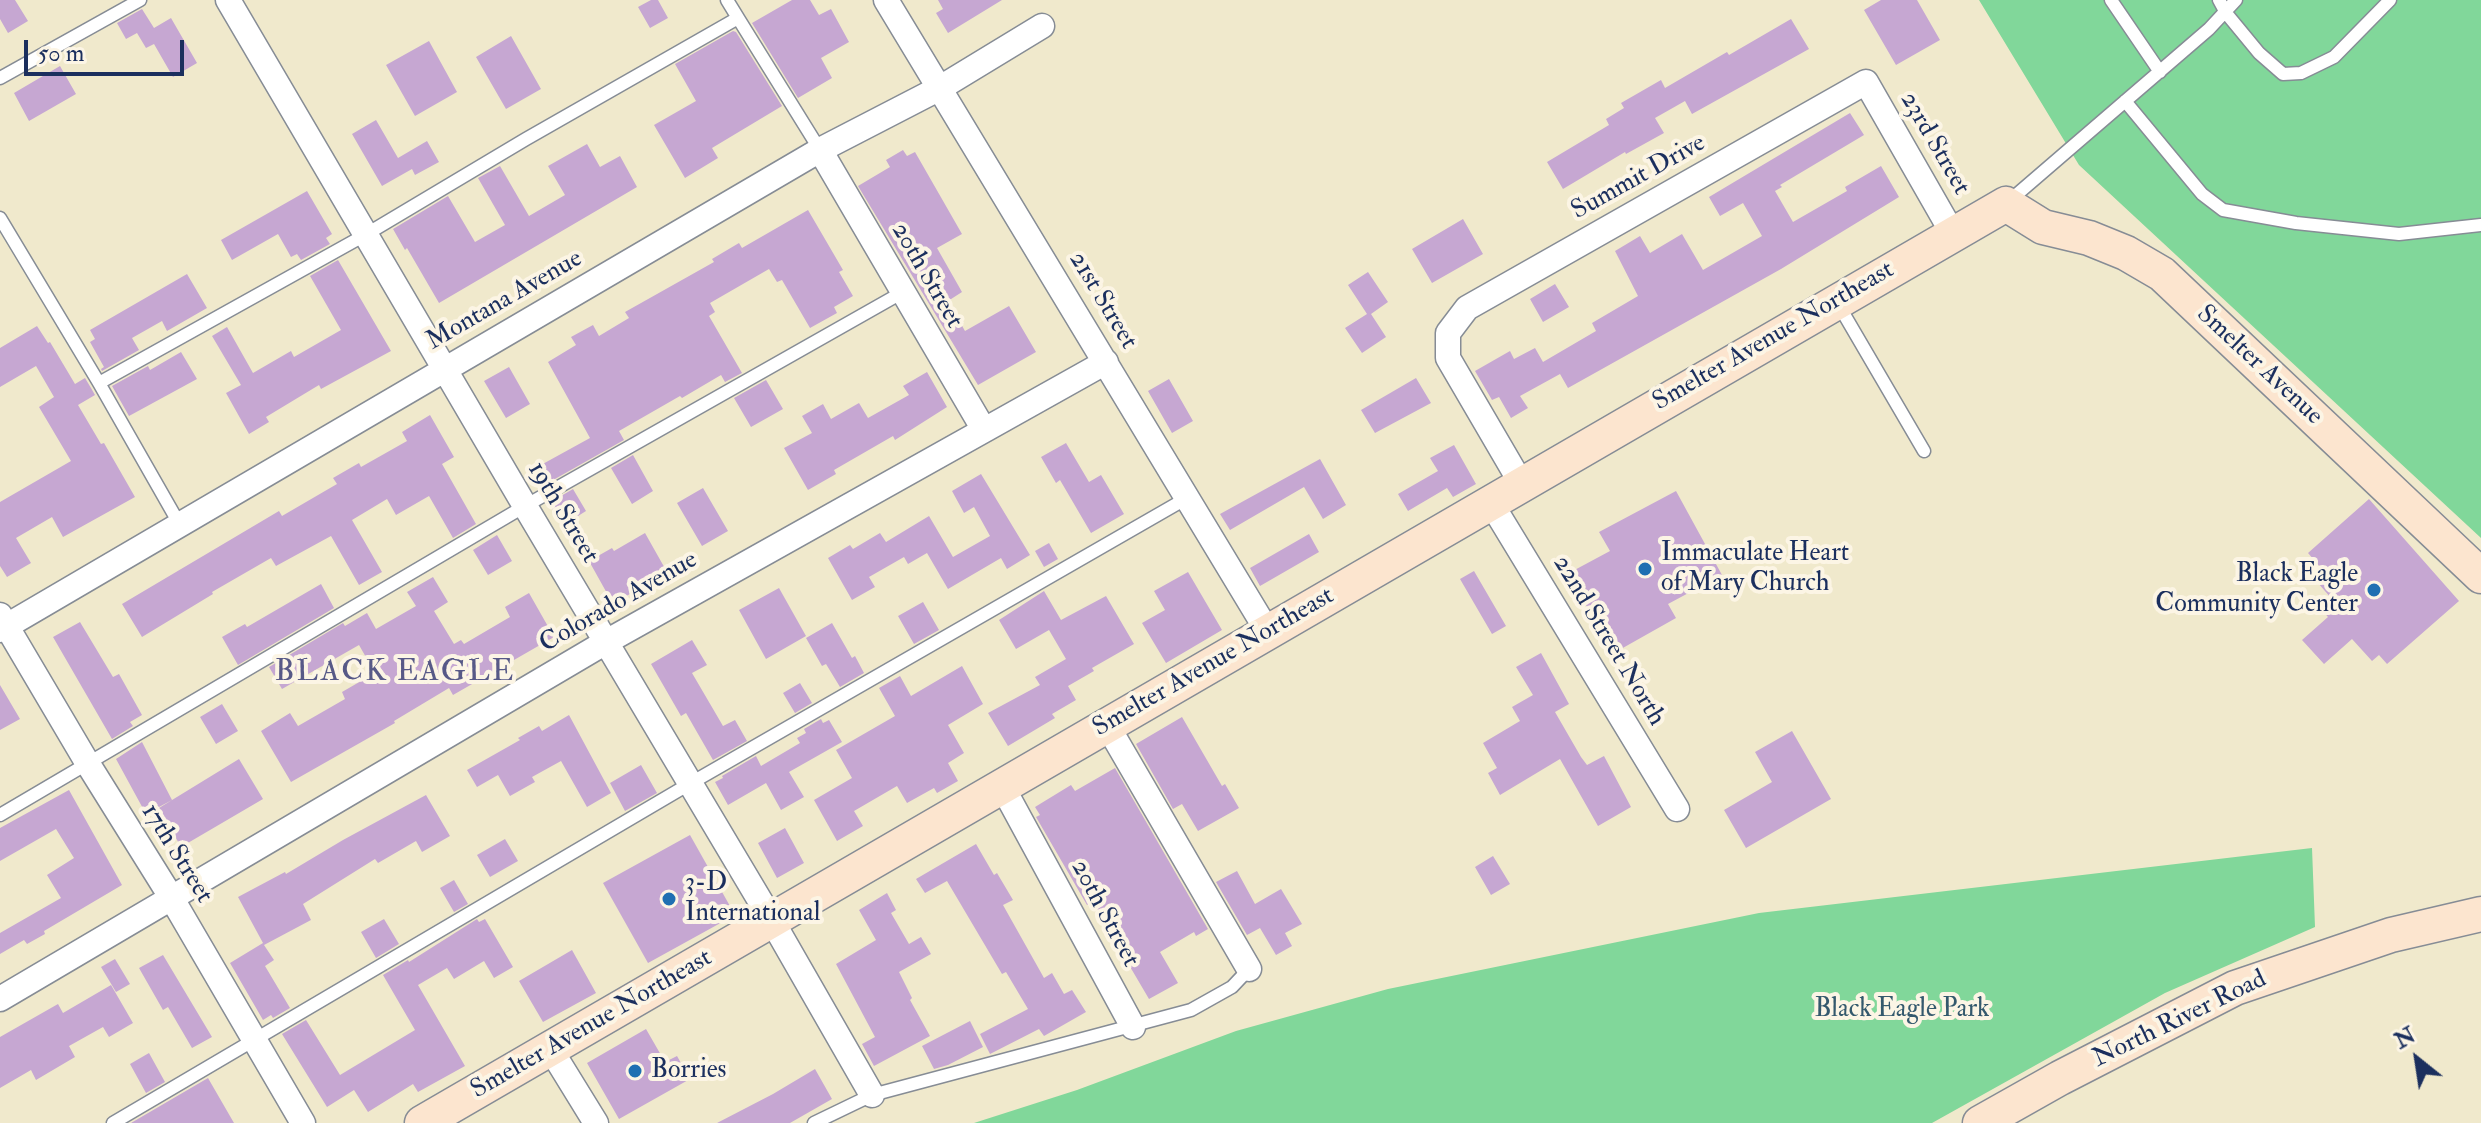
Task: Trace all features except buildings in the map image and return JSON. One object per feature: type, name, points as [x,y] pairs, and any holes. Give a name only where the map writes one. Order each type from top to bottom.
[{"type":"street","name":"19th Street","points":[[228,0],[872,1095]]},
{"type":"street","name":"21st Street","points":[[886,0],[1268,632]]},
{"type":"street","name":"Montana Avenue","points":[[2,624],[180,525],[820,150],[940,88],[1042,26]]},
{"type":"street","name":"23rd Street","points":[[1866,82],[1953,234]]},
{"type":"street","name":"Summit Drive","points":[[1521,483],[1448,358],[1448,333],[1467,308],[1866,82]]},
{"type":"street","name":"20th Street","points":[[820,150],[984,430]]},
{"type":"street","name":"Smelter Avenue Northeast","points":[[422,1123],[2006,204]]},
{"type":"street","name":"Smelter Avenue","points":[[2006,204],[2043,227],[2089,238],[2126,253],[2162,274],[2481,576]]},
{"type":"street","name":"Colorado Avenue","points":[[0,999],[606,642],[1106,362]]},
{"type":"street","name":"22nd Street North","points":[[1491,503],[1677,809]]},
{"type":"street","name":"17th Street","points":[[2,624],[171,897],[303,1123]]},
{"type":"street","points":[[1107,725],[1249,969]]},
{"type":"street","name":"20th Street","points":[[1002,786],[1133,1027]]},
{"type":"street","name":"North River Road","points":[[1980,1123],[2235,988],[2391,935],[2481,914]]},
{"type":"street","points":[[551,1050],[596,1123]]},
{"type":"lane","points":[[0,78],[140,0]]},
{"type":"lane","points":[[727,0],[820,150]]},
{"type":"lane","points":[[2111,0],[2160,72]]},
{"type":"lane","points":[[2219,0],[2259,53],[2283,74],[2301,73],[2334,57],[2390,0]]},
{"type":"lane","points":[[2006,204],[2160,72],[2226,13],[2236,0]]},
{"type":"lane","points":[[99,383],[365,235],[738,18]]},
{"type":"lane","points":[[2125,101],[2202,194],[2223,210],[2296,223],[2399,234],[2481,225]]},
{"type":"lane","points":[[0,218],[180,525]]},
{"type":"lane","points":[[0,815],[525,506],[903,292]]},
{"type":"lane","points":[[1836,302],[1924,451]]},
{"type":"lane","points":[[113,1123],[691,783],[1187,498]]},
{"type":"lane","points":[[814,1123],[872,1095],[1191,1010],[1232,987],[1249,969]]},
{"type":"green space","points":[[1979,0],[2481,0],[2481,538],[2079,165]]},
{"type":"green space","name":"Black Eagle Park","points":[[2312,848],[2315,927],[2165,993],[1932,1123],[974,1123],[1077,1090],[1236,1031],[1388,989],[1759,913]]},
{"type":"place","name":"Immaculate Heart of Mary Church","points":[[1645,569]]},
{"type":"place","name":"Black Eagle Community Center","points":[[2374,590]]},
{"type":"place","name":"3-D International","points":[[669,899]]},
{"type":"place","name":"Borries","points":[[635,1071]]},
{"type":"district","name":"BLACK EAGLE","points":[[395,674]]}]
